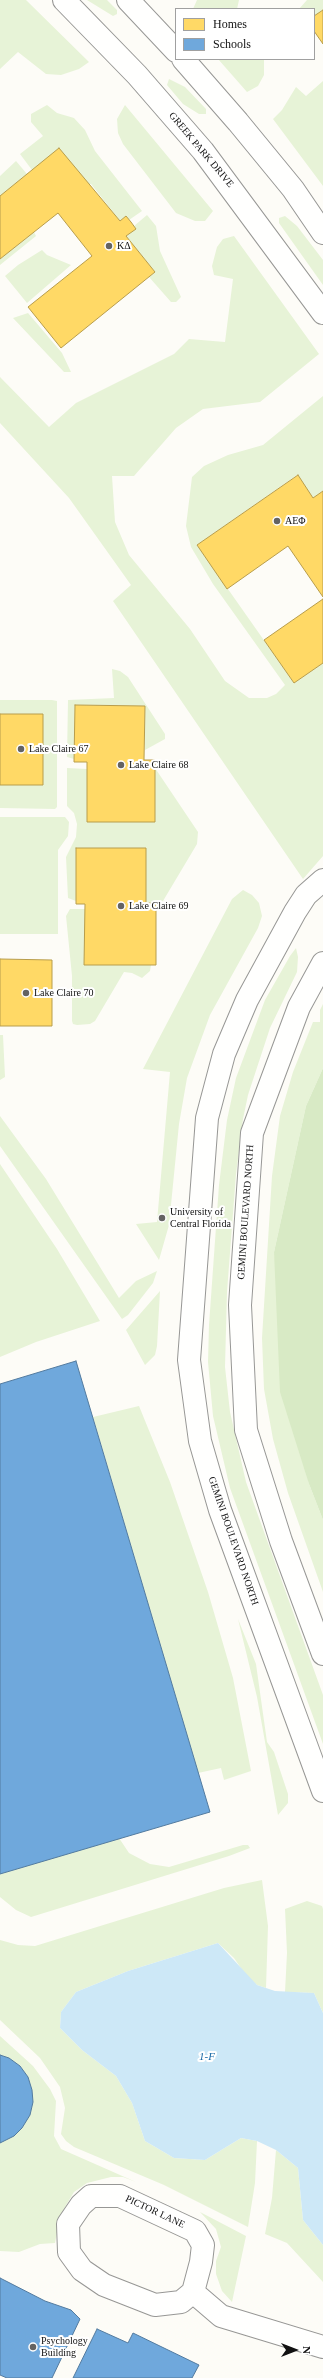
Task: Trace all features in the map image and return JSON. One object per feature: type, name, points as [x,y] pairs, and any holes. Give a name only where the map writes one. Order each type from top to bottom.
[{"type":"street","name":"GREEK PARK DRIVE","points":[[64,0],[137,74],[203,151],[323,313]]},
{"type":"street","points":[[128,0],[175,50]]},
{"type":"street","points":[[184,60],[243,128],[292,189],[323,232]]},
{"type":"street","name":"GEMINI BOULEVARD NORTH","points":[[323,880],[306,895],[295,912],[247,1000],[224,1054],[207,1118],[189,1360],[200,1441],[220,1510],[323,1791]]},
{"type":"street","name":"GEMINI BOULEVARD NORTH","points":[[323,963],[299,1007],[252,1133],[240,1305],[246,1430],[281,1541],[323,1654]]},
{"type":"street","name":"PICTOR LANE","points":[[91,2196],[120,2196],[195,2231],[203,2245],[201,2262],[193,2292],[181,2302],[155,2305],[104,2285],[82,2270],[69,2252],[68,2224],[81,2205],[91,2196]]},
{"type":"street","points":[[193,2292],[221,2316],[323,2347]]},
{"type":"green space","points":[[0,0],[26,0],[89,62],[79,69],[61,75],[46,74],[18,52],[0,69]]},
{"type":"green space","points":[[87,0],[107,0],[117,10],[117,14],[113,16]]},
{"type":"green space","points":[[197,0],[239,0],[237,8],[193,8]]},
{"type":"green space","points":[[307,0],[323,0],[323,10],[315,15],[315,8],[300,8]]},
{"type":"green space","points":[[219,60],[264,60],[264,75],[258,86],[247,92]]},
{"type":"green space","points":[[169,79],[185,87],[206,109],[206,114],[199,114],[183,104],[167,85]]},
{"type":"green space","points":[[323,81],[323,186],[273,119],[282,110],[296,87],[306,96]]},
{"type":"green space","points":[[47,105],[57,113],[74,118],[85,130],[95,151],[142,211],[129,220],[126,216],[120,221],[91,184],[88,185],[32,170],[20,154],[43,136],[31,122],[31,114]]},
{"type":"green space","points":[[125,105],[213,211],[205,221],[195,221],[176,213],[123,144],[118,133],[117,119]]},
{"type":"green space","points":[[16,161],[27,174],[0,196],[0,176]]},
{"type":"green space","points":[[147,215],[156,226],[160,251],[181,297],[176,302],[171,302],[149,277],[155,272],[126,236],[135,229],[134,226]]},
{"type":"green space","points":[[285,216],[297,226],[323,260],[323,285],[279,223],[279,218]]},
{"type":"green space","points":[[34,232],[36,236],[0,265],[0,259]]},
{"type":"green space","points":[[234,236],[319,354],[260,402],[203,409],[176,428],[134,476],[112,476],[115,522],[129,555],[190,629],[225,681],[249,698],[267,698],[276,694],[285,685],[213,584],[191,547],[186,526],[192,477],[204,466],[228,455],[263,445],[323,396],[323,491],[313,498],[297,475],[197,545],[294,683],[323,663],[323,856],[303,879],[113,601],[131,585],[69,498],[0,423],[0,377],[49,427],[76,403],[174,354],[189,339],[225,342],[233,279],[214,275],[212,266],[217,247],[223,239]]},
{"type":"green space","points":[[42,250],[47,255],[71,265],[27,303],[5,276],[18,265]]},
{"type":"green space","points":[[28,313],[62,353],[71,372],[64,372],[13,318]]},
{"type":"green space","points":[[112,669],[120,671],[128,677],[165,734],[165,739],[145,750],[145,706],[75,705],[74,759],[67,757],[68,700],[114,698]]},
{"type":"green space","points":[[0,700],[57,701],[57,807],[55,809],[0,808],[0,785],[43,785],[43,714],[0,714]]},
{"type":"green space","points":[[67,768],[87,769],[87,822],[155,822],[155,768],[198,832],[197,844],[163,901],[146,903],[146,848],[76,848],[76,901],[68,898],[66,857],[76,837],[77,824],[74,813],[67,806]]},
{"type":"green space","points":[[0,817],[65,817],[69,822],[68,836],[58,850],[58,934],[0,934]]},
{"type":"green space","points":[[243,890],[252,895],[259,903],[262,916],[258,928],[210,1015],[187,1078],[179,1124],[169,1225],[159,1260],[136,1224],[157,1222],[170,1072],[143,1069],[232,899]]},
{"type":"green space","points":[[70,909],[85,909],[85,965],[151,965],[150,971],[142,978],[132,973],[124,972],[95,1021],[90,1024],[77,1025],[73,1024],[72,1021],[72,976],[66,916]]},
{"type":"green space","points":[[296,948],[298,957],[297,972],[270,1028],[248,1095],[243,1119],[236,1174],[227,1292],[225,1367],[230,1412],[246,1482],[323,1695],[323,1744],[230,1488],[213,1416],[208,1362],[209,1325],[219,1185],[227,1120],[236,1078],[265,1000]]},
{"type":"green space","points":[[323,1004],[323,1068],[306,1106],[274,1252],[309,1484],[323,1520],[323,1592],[288,1493],[273,1439],[264,1389],[262,1338],[272,1176],[280,1116],[293,1072],[313,1022],[320,1022],[320,1010]]},
{"type":"green space","points":[[0,1035],[3,1035],[5,1077],[0,1080]]},
{"type":"green space","points":[[323,1068],[323,1520],[309,1484],[280,1392],[274,1252],[306,1106]]},
{"type":"green space","points":[[0,1116],[46,1179],[119,1298],[136,1281],[157,1271],[153,1283],[128,1315],[122,1319],[0,1146]]},
{"type":"green space","points":[[0,1164],[57,1249],[100,1321],[36,1342],[0,1357]]},
{"type":"green space","points":[[160,1291],[157,1346],[155,1355],[145,1365],[126,1330]]},
{"type":"green space","points":[[139,1406],[170,1482],[208,1592],[233,1678],[251,1771],[224,1780],[221,1768],[198,1773],[93,1417]]},
{"type":"green space","points":[[238,1619],[256,1664],[267,1742],[274,1752],[288,1794],[288,1803],[278,1815],[257,1697]]},
{"type":"green space","points":[[119,1838],[129,1853],[150,1864],[169,1867],[243,1845],[248,1845],[250,1848],[229,1856],[31,1917],[16,1910],[0,1897],[0,1874]]},
{"type":"green space","points":[[262,1880],[268,1926],[266,1988],[257,1985],[247,1977],[234,1958],[218,1943],[128,1971],[76,1992],[61,2012],[60,2028],[82,2050],[116,2076],[132,2103],[145,2141],[174,2158],[205,2160],[241,2138],[257,2141],[255,2183],[248,2227],[164,2185],[74,2147],[66,2141],[61,2134],[65,2108],[60,2087],[40,2058],[0,2020],[0,1940],[18,1945],[35,1946],[224,1888]]},
{"type":"green space","points":[[307,1901],[322,1906],[323,1909],[323,2013],[314,1993],[285,1992],[287,1953],[285,1909]]},
{"type":"green space","points":[[0,2036],[33,2066],[50,2089],[56,2101],[54,2136],[61,2149],[136,2182],[123,2177],[111,2177],[87,2183],[74,2192],[65,2207],[59,2222],[55,2243],[40,2244],[19,2252],[0,2251],[0,2143],[14,2136],[22,2128],[30,2115],[33,2102],[32,2090],[28,2077],[20,2066],[9,2058],[0,2055]]},
{"type":"green space","points":[[276,2150],[298,2168],[303,2220],[323,2245],[323,2282],[287,2243],[265,2234],[272,2198]]},
{"type":"green space","points":[[200,2212],[246,2236],[232,2302],[222,2291],[216,2274],[216,2261],[221,2247],[216,2229]]},
{"type":"water","name":"1-F","points":[[218,1943],[257,1985],[275,1991],[314,1993],[323,2013],[323,2245],[303,2220],[298,2168],[276,2150],[257,2141],[241,2138],[205,2160],[174,2158],[145,2141],[132,2103],[116,2076],[82,2050],[60,2028],[61,2012],[76,1992],[128,1971]]},
{"type":"building: Homes","points":[[323,10],[323,44],[315,32],[315,15]]},
{"type":"building: Homes","name":"ΚΔ","points":[[59,148],[120,221],[126,216],[131,222],[136,229],[126,236],[155,272],[61,348],[28,307],[92,256],[58,213],[0,259],[0,196]]},
{"type":"building: Homes","name":"AEΦ","points":[[298,475],[313,498],[323,491],[323,597],[288,546],[227,589],[197,545]]},
{"type":"building: Homes","points":[[323,599],[323,663],[294,683],[264,640]]},
{"type":"building: Homes","name":"Lake Claire 68","points":[[75,705],[145,706],[144,760],[155,760],[155,822],[87,822],[87,762],[74,762]]},
{"type":"building: Homes","name":"Lake Claire 67","points":[[0,714],[43,714],[43,785],[0,785]]},
{"type":"building: Homes","name":"Lake Claire 69","points":[[76,848],[146,848],[146,903],[156,903],[156,965],[84,965],[85,904],[76,904]]},
{"type":"building: Homes","name":"Lake Claire 70","points":[[0,959],[52,960],[52,1026],[0,1026]]},
{"type":"building: Schools","points":[[76,1361],[210,1812],[0,1874],[0,1384]]},
{"type":"building: Schools","points":[[0,2055],[9,2058],[20,2066],[28,2077],[32,2090],[33,2102],[30,2115],[22,2128],[14,2136],[0,2143]]},
{"type":"building: Schools","name":"Psychology Building","points":[[0,2278],[45,2301],[71,2310],[80,2319],[52,2378],[7,2378],[0,2375]]},
{"type":"building: Schools","points":[[97,2329],[128,2343],[133,2333],[199,2365],[192,2378],[73,2378]]},
{"type":"place","name":"ΚΔ","points":[[109,246]]},
{"type":"place","name":"AEΦ","points":[[277,521]]},
{"type":"place","name":"Lake Claire 67","points":[[21,749]]},
{"type":"place","name":"Lake Claire 68","points":[[121,765]]},
{"type":"place","name":"Lake Claire 69","points":[[121,906]]},
{"type":"place","name":"Lake Claire 70","points":[[26,993]]},
{"type":"place","name":"University of Central Florida","points":[[162,1218]]},
{"type":"place","name":"Psychology Building","points":[[33,2347]]}]
